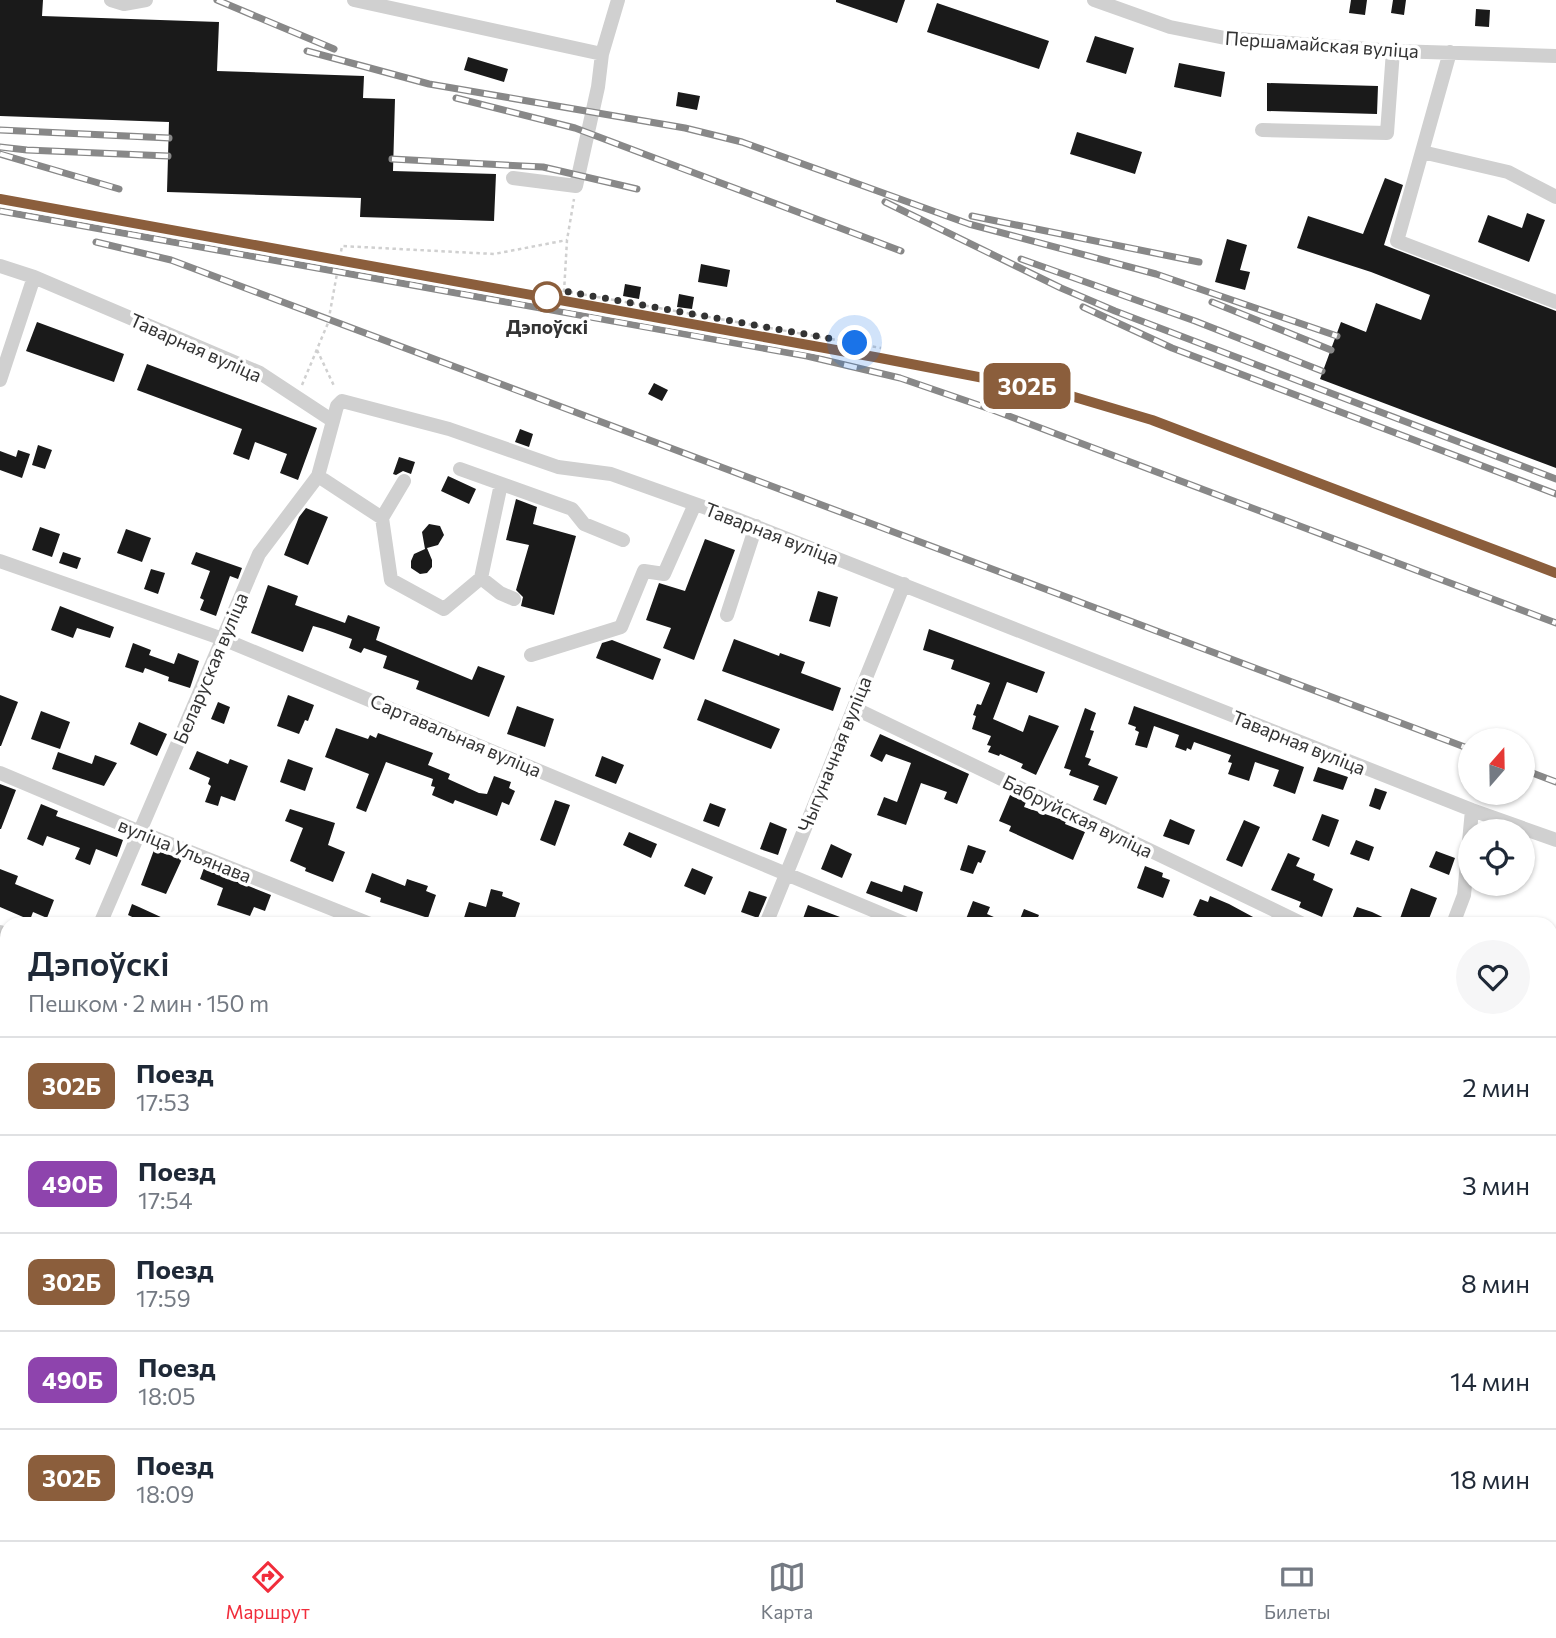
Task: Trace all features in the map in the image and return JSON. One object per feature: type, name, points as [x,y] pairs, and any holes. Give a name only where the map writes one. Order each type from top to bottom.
[{"type":"street","points":[[111,0],[124,4],[146,0]]},
{"type":"street","points":[[354,0],[602,54]]},
{"type":"street","points":[[513,178],[576,186],[598,87],[602,54],[618,0]]},
{"type":"street","name":"Першамайская вуліца","points":[[1094,0],[1170,27],[1224,38],[1393,51],[1556,56]]},
{"type":"street","points":[[1262,130],[1387,133],[1393,51]]},
{"type":"street","points":[[1450,52],[1397,241],[1556,302]]},
{"type":"street","points":[[1422,152],[1508,172],[1556,197]]},
{"type":"street","name":"Таварная вуліца","points":[[0,266],[33,277],[260,373],[333,421]]},
{"type":"street","points":[[0,380],[33,277]]},
{"type":"street","points":[[333,421],[337,406],[342,401]]},
{"type":"street","name":"Таварная вуліца","points":[[342,401],[449,429],[558,467],[611,474],[756,526],[1472,810],[1556,840]]},
{"type":"street","name":"Беларуская вуліца","points":[[103,917],[259,554],[318,476],[333,421]]},
{"type":"street","points":[[460,469],[572,509],[584,524],[623,540]]},
{"type":"street","points":[[318,476],[382,518]]},
{"type":"street","points":[[404,481],[382,518],[391,580],[444,609],[481,578],[501,484]]},
{"type":"street","points":[[531,655],[621,627],[645,571],[664,574],[695,504]]},
{"type":"street","points":[[727,615],[756,526]]},
{"type":"street","name":"Сартавальная вуліца","points":[[0,561],[223,639],[890,917]]},
{"type":"street","points":[[481,578],[500,593],[514,599]]},
{"type":"street","name":"Чыгуначная вуліца","points":[[769,917],[904,584]]},
{"type":"street","name":"Бабруйская вуліца","points":[[854,708],[1288,917]]},
{"type":"street","name":"вуліца Ульянава","points":[[0,773],[352,917]]},
{"type":"street","points":[[1456,917],[1464,895],[1472,810]]},
{"type":"path","points":[[564,292],[567,240],[576,186]]},
{"type":"path","points":[[296,397],[328,323],[342,247],[494,254],[567,240]]},
{"type":"path","points":[[542,287],[881,348]]},
{"type":"path","points":[[317,350],[342,401]]},
{"type":"building","points":[[0,0],[43,0],[42,16],[219,22],[217,71],[364,76],[363,98],[395,99],[393,171],[496,174],[494,221],[360,217],[361,198],[167,192],[169,122],[0,116]]},
{"type":"building","points":[[836,0],[905,0],[897,23]]},
{"type":"building","points":[[1351,0],[1367,0],[1365,15],[1349,13]]},
{"type":"building","points":[[1393,0],[1406,0],[1404,15],[1391,13]]},
{"type":"building","points":[[937,3],[1049,41],[1039,69],[927,32]]},
{"type":"building","points":[[1476,9],[1490,10],[1489,27],[1475,26]]},
{"type":"building","points":[[1095,36],[1134,48],[1126,74],[1086,62]]},
{"type":"building","points":[[468,57],[508,69],[504,82],[464,70]]},
{"type":"building","points":[[1179,63],[1225,72],[1221,97],[1174,87]]},
{"type":"building","points":[[1267,83],[1378,86],[1377,114],[1267,111]]},
{"type":"building","points":[[678,92],[700,96],[697,110],[676,106]]},
{"type":"building","points":[[1077,132],[1142,152],[1135,174],[1070,154]]},
{"type":"building","points":[[1385,178],[1403,185],[1384,245],[1556,311],[1556,468],[1320,379],[1341,322],[1366,332],[1376,303],[1421,320],[1430,295],[1297,248],[1308,216],[1363,234]]},
{"type":"building","points":[[1527,213],[1545,220],[1529,262],[1478,242],[1488,215],[1522,228]]},
{"type":"building","points":[[1227,239],[1247,245],[1240,270],[1250,272],[1245,290],[1215,282]]},
{"type":"building","points":[[701,264],[730,270],[727,287],[698,282]]},
{"type":"building","points":[[625,284],[641,287],[639,299],[623,296]]},
{"type":"building","points":[[679,294],[694,297],[692,309],[677,307]]},
{"type":"building","points":[[37,322],[124,354],[114,382],[26,351]]},
{"type":"building","points":[[147,364],[317,428],[298,480],[280,473],[287,454],[255,442],[249,460],[233,454],[242,429],[137,390]]},
{"type":"building","points":[[654,383],[668,390],[662,401],[648,394]]},
{"type":"building","points":[[520,429],[533,434],[529,447],[515,442]]},
{"type":"building","points":[[38,445],[52,450],[45,469],[32,465]]},
{"type":"building","points":[[18,450],[30,454],[22,478],[0,470],[0,451],[16,457]]},
{"type":"building","points":[[399,457],[415,462],[411,474],[403,471],[393,474]]},
{"type":"building","points":[[448,476],[476,489],[469,504],[441,491]]},
{"type":"building","points":[[516,499],[537,507],[533,524],[576,536],[554,615],[521,606],[523,597],[516,590],[529,545],[506,540]]},
{"type":"building","points":[[306,508],[328,517],[308,565],[284,555],[299,517]]},
{"type":"building","points":[[429,524],[440,526],[444,535],[438,545],[427,548],[432,567],[427,573],[420,574],[411,568],[411,561],[414,554],[425,549],[422,532]]},
{"type":"building","points":[[40,527],[60,534],[52,557],[32,550]]},
{"type":"building","points":[[126,529],[151,538],[142,562],[117,553]]},
{"type":"building","points":[[705,539],[735,550],[694,660],[663,648],[671,628],[646,620],[659,583],[685,591]]},
{"type":"building","points":[[63,552],[81,558],[77,569],[59,563]]},
{"type":"building","points":[[196,552],[242,568],[238,579],[230,576],[216,616],[200,610],[204,600],[200,598],[210,571],[191,564]]},
{"type":"building","points":[[151,569],[165,573],[158,594],[144,589]]},
{"type":"building","points":[[268,585],[298,596],[295,605],[345,623],[348,615],[380,627],[376,640],[472,680],[478,666],[505,676],[489,717],[416,689],[419,681],[383,668],[387,656],[364,648],[361,653],[349,648],[352,639],[324,629],[313,626],[303,652],[251,633]]},
{"type":"building","points":[[818,591],[838,597],[830,627],[809,621]]},
{"type":"building","points":[[60,606],[114,627],[110,638],[77,628],[73,638],[51,630]]},
{"type":"building","points":[[929,629],[1045,672],[1037,693],[1007,682],[993,719],[1023,732],[1029,715],[1059,726],[1036,775],[1021,768],[1023,764],[988,752],[991,746],[987,745],[991,736],[972,729],[977,704],[981,705],[990,683],[951,669],[954,660],[923,650]]},
{"type":"building","points":[[734,639],[779,656],[780,653],[805,662],[801,673],[841,688],[833,711],[722,671]]},
{"type":"building","points":[[612,640],[661,659],[653,680],[596,658],[602,643]]},
{"type":"building","points":[[133,643],[151,650],[149,655],[174,664],[178,653],[199,661],[190,688],[168,681],[169,677],[145,668],[143,673],[125,667]]},
{"type":"building","points":[[0,695],[18,702],[1,746],[0,746]]},
{"type":"building","points":[[288,695],[314,705],[299,734],[277,726]]},
{"type":"building","points":[[705,699],[780,729],[771,749],[697,720]]},
{"type":"building","points":[[218,702],[230,707],[224,724],[211,719]]},
{"type":"building","points":[[517,706],[554,719],[545,747],[507,734]]},
{"type":"building","points":[[1134,706],[1304,767],[1295,794],[1273,786],[1279,770],[1255,762],[1249,781],[1228,774],[1232,763],[1228,762],[1231,755],[1194,742],[1191,750],[1175,747],[1179,735],[1154,726],[1147,748],[1135,745],[1139,732],[1135,730],[1136,727],[1128,724]]},
{"type":"building","points":[[1085,708],[1096,713],[1090,730],[1094,731],[1085,757],[1091,759],[1088,765],[1118,777],[1106,805],[1093,800],[1099,786],[1069,775],[1071,770],[1064,768]]},
{"type":"building","points":[[41,711],[70,722],[60,749],[31,739]]},
{"type":"building","points":[[139,722],[167,734],[157,756],[130,744]]},
{"type":"building","points":[[336,728],[368,739],[370,735],[376,738],[378,733],[433,753],[428,765],[450,774],[448,779],[479,793],[487,794],[494,776],[511,782],[509,788],[515,791],[509,805],[502,802],[497,816],[455,800],[453,804],[432,795],[435,787],[431,786],[433,779],[386,762],[366,812],[356,808],[369,774],[325,757]]},
{"type":"building","points":[[880,734],[969,774],[957,804],[944,799],[947,792],[921,783],[906,825],[877,815],[884,797],[897,802],[911,763],[886,754],[882,762],[870,756]]},
{"type":"building","points":[[197,751],[228,764],[230,759],[248,766],[235,801],[221,796],[218,806],[205,802],[211,786],[208,784],[210,778],[189,769]]},
{"type":"building","points":[[58,752],[92,764],[95,755],[117,763],[104,786],[52,769]]},
{"type":"building","points":[[602,756],[624,765],[616,784],[595,776]]},
{"type":"building","points":[[288,759],[313,768],[305,791],[280,782]]},
{"type":"building","points":[[1318,767],[1348,777],[1343,790],[1313,781]]},
{"type":"building","points":[[0,784],[16,790],[1,829],[0,829]]},
{"type":"building","points":[[1375,788],[1387,792],[1380,810],[1369,806]]},
{"type":"building","points":[[1010,795],[1026,802],[1024,807],[1066,821],[1065,824],[1085,832],[1073,860],[1009,831],[1011,826],[999,821]]},
{"type":"building","points":[[555,800],[570,805],[555,846],[540,840]]},
{"type":"building","points":[[710,803],[726,809],[719,827],[703,821]]},
{"type":"building","points":[[41,804],[58,811],[56,816],[123,840],[117,857],[96,849],[90,865],[75,859],[80,848],[47,836],[43,846],[27,839]]},
{"type":"building","points":[[290,809],[335,823],[328,845],[345,852],[333,882],[305,871],[306,868],[290,861],[303,828],[285,821]]},
{"type":"building","points":[[1322,814],[1339,820],[1329,847],[1312,840]]},
{"type":"building","points":[[1170,819],[1195,830],[1189,845],[1163,836]]},
{"type":"building","points":[[1244,820],[1260,827],[1242,867],[1226,860]]},
{"type":"building","points":[[770,822],[787,829],[778,855],[760,849]]},
{"type":"building","points":[[629,832],[657,844],[651,858],[623,845]]},
{"type":"building","points":[[1356,840],[1374,847],[1369,861],[1350,854]]},
{"type":"building","points":[[831,844],[852,854],[842,878],[821,869]]},
{"type":"building","points":[[968,845],[986,851],[973,874],[960,870]]},
{"type":"building","points":[[154,850],[182,859],[166,894],[141,885]]},
{"type":"building","points":[[1436,851],[1455,858],[1449,875],[1429,867]]},
{"type":"building","points":[[1288,853],[1300,858],[1296,866],[1315,874],[1313,880],[1333,889],[1322,917],[1299,907],[1301,902],[1271,890]]},
{"type":"building","points":[[1145,866],[1163,873],[1162,877],[1170,880],[1163,898],[1137,888]]},
{"type":"building","points":[[204,868],[271,895],[265,911],[254,907],[250,916],[217,905],[223,888],[200,879]]},
{"type":"building","points":[[692,868],[713,877],[705,895],[684,886]]},
{"type":"building","points":[[0,869],[18,876],[15,884],[54,900],[47,917],[33,912],[31,917],[23,917],[0,907]]},
{"type":"building","points":[[372,873],[405,886],[407,879],[428,886],[426,891],[436,895],[428,917],[425,917],[380,902],[381,898],[365,892]]},
{"type":"building","points":[[871,881],[902,892],[904,885],[923,892],[917,912],[866,893]]},
{"type":"building","points":[[1411,888],[1437,898],[1430,917],[1401,917]]},
{"type":"building","points":[[491,889],[503,892],[502,896],[520,903],[515,917],[464,917],[469,902],[486,907]]},
{"type":"building","points":[[749,891],[767,897],[758,917],[741,912]]},
{"type":"building","points":[[1210,896],[1253,917],[1193,915],[1200,899],[1208,902]]},
{"type":"building","points":[[973,901],[990,907],[987,914],[994,917],[967,917]]},
{"type":"building","points":[[132,904],[161,917],[132,917],[128,915]]},
{"type":"building","points":[[808,905],[840,917],[804,917]]},
{"type":"building","points":[[1357,907],[1382,917],[1353,917]]},
{"type":"building","points":[[1024,909],[1039,915],[1038,917],[1021,917]]},
{"type":"railway","points":[[217,0],[334,49]]},
{"type":"railway","points":[[307,51],[429,84],[685,128],[742,142],[969,224],[1156,274],[1337,336]]},
{"type":"railway","points":[[456,98],[575,128],[901,251]]},
{"type":"railway","points":[[0,130],[169,138]]},
{"type":"railway","points":[[0,147],[168,156]]},
{"type":"railway","points":[[0,154],[119,189]]},
{"type":"railway","points":[[392,159],[543,167],[637,189]]},
{"type":"railway","points":[[0,199],[1061,393],[1152,420],[1556,573]]},
{"type":"railway","points":[[885,202],[1061,288],[1115,311],[1556,479]]},
{"type":"railway","points":[[0,211],[807,356],[900,378],[993,410],[1556,623]]},
{"type":"railway","points":[[972,216],[1199,262]]},
{"type":"railway","points":[[96,242],[171,260],[1458,744]]},
{"type":"railway","points":[[1021,259],[1195,321],[1322,371]]},
{"type":"railway","points":[[1212,302],[1331,350]]},
{"type":"railway","points":[[1083,307],[1172,348],[1556,494]]},
{"type":"railway","points":[[1535,774],[1556,782]]},
{"type":"train","name":"302Б","points":[[0,199],[1061,393],[1152,420],[1556,573]]},
{"type":"place","name":"Дэпоўскі","points":[[547,297]]},
{"type":"route","points":[[547,297],[542,287],[855,343]]}]
